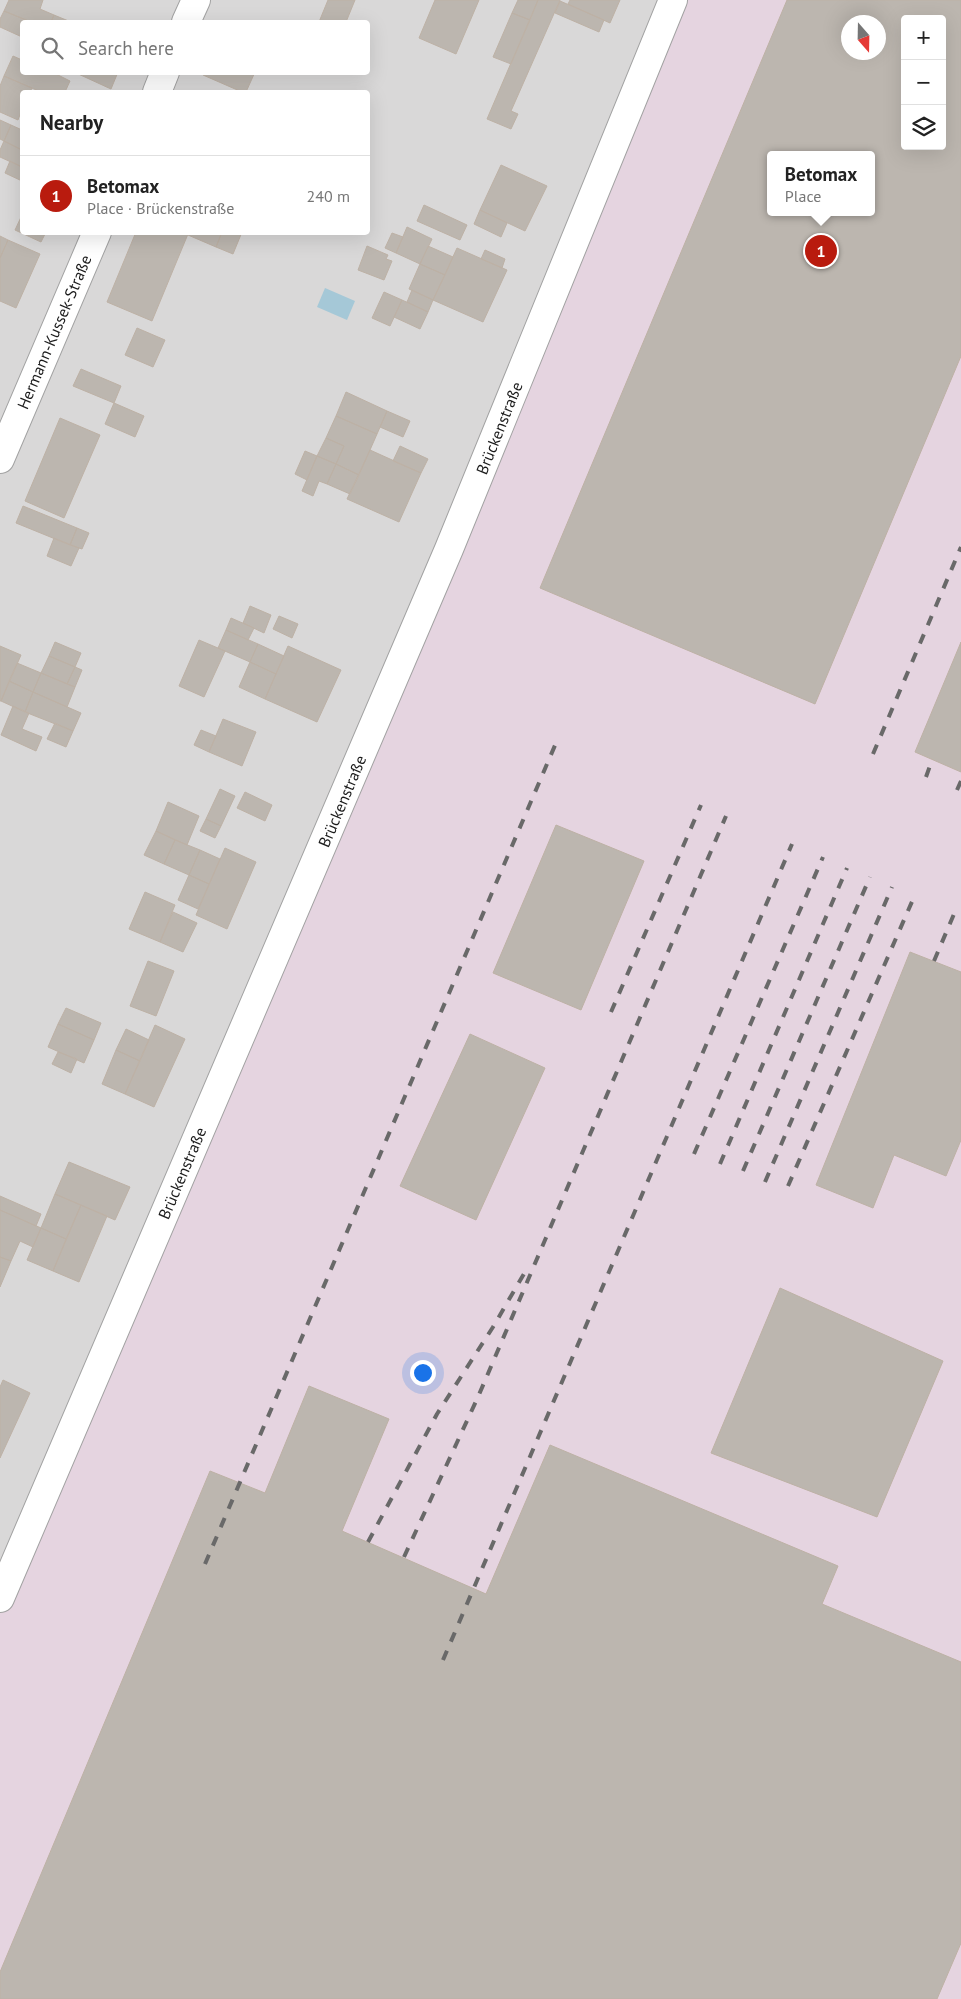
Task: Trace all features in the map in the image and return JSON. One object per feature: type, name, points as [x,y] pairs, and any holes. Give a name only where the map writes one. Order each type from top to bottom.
[{"type":"street","points":[[187,20],[196,0]]},
{"type":"street","name":"Brückenstraße","points":[[0,1598],[449,549],[673,0]]},
{"type":"street","points":[[157,90],[164,75]]},
{"type":"street","name":"Hermann-Kussek-Straße","points":[[0,459],[96,235]]},
{"type":"shaded area","points":[[0,0],[673,0],[0,1598]]},
{"type":"shaded area","points":[[673,0],[961,0],[961,1999],[0,1999],[0,1598]]},
{"type":"water","points":[[325,288],[355,301],[347,320],[317,307]]},
{"type":"building","points":[[9,0],[43,0],[40,9],[54,15],[52,20],[26,20],[4,11]]},
{"type":"building","points":[[328,0],[355,0],[347,20],[320,20]]},
{"type":"building","points":[[435,0],[479,0],[456,54],[419,38]]},
{"type":"building","points":[[518,0],[538,0],[530,20],[512,13]]},
{"type":"building","points":[[538,0],[560,0],[511,111],[518,114],[511,129],[487,119]]},
{"type":"building","points":[[570,0],[620,0],[610,23],[568,4]]},
{"type":"building","points":[[787,0],[961,0],[961,356],[815,704],[540,588]]},
{"type":"building","points":[[560,1],[604,20],[599,32],[555,13]]},
{"type":"building","points":[[4,11],[26,20],[20,20],[20,36],[0,27],[0,19]]},
{"type":"building","points":[[512,13],[530,20],[511,64],[493,57]]},
{"type":"building","points":[[54,15],[66,20],[52,20]]},
{"type":"building","points":[[13,56],[20,59],[20,75],[58,75],[70,81],[66,90],[36,90],[4,76]]},
{"type":"building","points":[[81,75],[117,75],[111,89]]},
{"type":"building","points":[[203,75],[254,75],[247,90],[237,90]]},
{"type":"building","points":[[4,76],[32,88],[31,90],[20,90],[20,114],[18,120],[0,112],[0,86]]},
{"type":"building","points":[[0,120],[11,125],[4,141],[0,139]]},
{"type":"building","points":[[11,125],[20,129],[20,149],[4,141]]},
{"type":"building","points":[[4,141],[20,149],[20,166],[0,157],[0,150]]},
{"type":"building","points":[[10,161],[20,166],[20,180],[5,173]]},
{"type":"building","points":[[501,165],[547,186],[525,231],[480,210]]},
{"type":"building","points":[[424,205],[467,225],[460,240],[417,221]]},
{"type":"building","points":[[480,210],[507,223],[501,237],[474,224]]},
{"type":"building","points":[[20,219],[20,232],[15,230]]},
{"type":"building","points":[[407,227],[432,239],[420,264],[396,253]]},
{"type":"building","points":[[392,233],[403,237],[396,253],[385,248]]},
{"type":"building","points":[[26,235],[44,235],[41,242]]},
{"type":"building","points":[[135,235],[188,235],[152,321],[107,302]]},
{"type":"building","points":[[188,235],[221,235],[216,247]]},
{"type":"building","points":[[221,235],[241,235],[233,254],[216,247]]},
{"type":"building","points":[[0,236],[8,240],[0,258]]},
{"type":"building","points":[[8,240],[40,254],[16,308],[0,301],[0,258]]},
{"type":"building","points":[[367,246],[388,255],[386,259],[392,261],[384,280],[358,270]]},
{"type":"building","points":[[428,246],[453,257],[445,275],[420,264]]},
{"type":"building","points":[[457,248],[507,270],[483,322],[433,300]]},
{"type":"building","points":[[485,250],[505,259],[502,268],[481,259]]},
{"type":"building","points":[[420,264],[445,275],[433,300],[409,289]]},
{"type":"building","points":[[412,290],[433,300],[428,312],[407,302]]},
{"type":"building","points":[[384,292],[402,300],[390,326],[372,318]]},
{"type":"building","points":[[402,300],[428,312],[420,329],[394,317]]},
{"type":"building","points":[[137,328],[165,340],[153,367],[125,355]]},
{"type":"building","points":[[81,369],[121,386],[114,403],[73,386]]},
{"type":"building","points":[[346,392],[387,411],[377,434],[336,416]]},
{"type":"building","points":[[114,403],[144,416],[135,437],[105,424]]},
{"type":"building","points":[[387,411],[410,421],[403,437],[380,427]]},
{"type":"building","points":[[336,416],[377,434],[359,475],[336,464],[344,446],[326,438]]},
{"type":"building","points":[[60,418],[100,435],[64,518],[25,501]]},
{"type":"building","points":[[326,438],[344,446],[336,464],[317,456]]},
{"type":"building","points":[[400,446],[428,459],[421,473],[393,461]]},
{"type":"building","points":[[370,450],[421,473],[399,522],[347,499]]},
{"type":"building","points":[[305,451],[317,456],[307,480],[295,474]]},
{"type":"building","points":[[317,456],[336,464],[327,484],[319,481],[313,496],[302,491]]},
{"type":"building","points":[[336,464],[359,475],[350,494],[327,484]]},
{"type":"building","points":[[23,506],[77,528],[70,545],[16,523]]},
{"type":"building","points":[[77,528],[89,533],[82,549],[70,545]]},
{"type":"building","points":[[54,538],[79,548],[71,566],[47,556]]},
{"type":"building","points":[[250,606],[271,615],[264,633],[243,623]]},
{"type":"building","points":[[279,616],[298,624],[292,638],[273,629]]},
{"type":"building","points":[[231,618],[254,628],[248,640],[226,630]]},
{"type":"building","points":[[226,630],[258,644],[250,662],[218,648]]},
{"type":"building","points":[[199,640],[225,651],[204,697],[179,686]]},
{"type":"building","points":[[55,642],[81,653],[75,667],[49,656]]},
{"type":"building","points":[[961,642],[961,772],[915,752]]},
{"type":"building","points":[[258,644],[284,656],[276,674],[250,662]]},
{"type":"building","points":[[0,646],[21,655],[1,701],[0,701]]},
{"type":"building","points":[[288,646],[341,670],[317,722],[265,699]]},
{"type":"building","points":[[49,656],[75,667],[67,684],[41,673]]},
{"type":"building","points":[[250,662],[276,674],[265,699],[239,687]]},
{"type":"building","points":[[17,663],[41,673],[33,692],[9,681]]},
{"type":"building","points":[[75,667],[82,670],[75,687],[67,684]]},
{"type":"building","points":[[41,673],[75,687],[67,707],[33,692]]},
{"type":"building","points":[[9,681],[33,692],[25,712],[1,701]]},
{"type":"building","points":[[33,692],[81,713],[73,731],[25,712]]},
{"type":"building","points":[[13,706],[29,713],[22,729],[42,737],[36,751],[1,735]]},
{"type":"building","points":[[223,719],[256,732],[242,766],[209,752]]},
{"type":"building","points":[[55,723],[73,731],[66,747],[47,739]]},
{"type":"building","points":[[201,730],[216,736],[209,752],[194,745]]},
{"type":"building","points":[[220,789],[235,796],[221,826],[206,819]]},
{"type":"building","points":[[245,792],[272,805],[265,821],[237,808]]},
{"type":"building","points":[[168,802],[199,816],[187,845],[156,831]]},
{"type":"building","points":[[206,819],[221,826],[215,838],[200,831]]},
{"type":"building","points":[[556,825],[644,861],[581,1010],[493,973]]},
{"type":"building","points":[[156,831],[175,840],[164,864],[144,855]]},
{"type":"building","points":[[175,840],[200,850],[189,875],[164,864]]},
{"type":"building","points":[[225,848],[256,862],[227,929],[196,915]]},
{"type":"building","points":[[200,850],[220,859],[209,884],[189,875]]},
{"type":"building","points":[[189,875],[209,884],[198,909],[178,900]]},
{"type":"building","points":[[145,892],[175,905],[160,942],[129,929]]},
{"type":"building","points":[[173,912],[197,923],[183,952],[160,942]]},
{"type":"building","points":[[910,952],[961,972],[961,1140],[946,1176],[894,1155],[873,1208],[816,1185]]},
{"type":"building","points":[[148,961],[174,971],[156,1016],[130,1006]]},
{"type":"building","points":[[66,1008],[101,1023],[94,1040],[58,1024]]},
{"type":"building","points":[[58,1024],[94,1040],[84,1063],[48,1047]]},
{"type":"building","points":[[155,1025],[185,1039],[154,1107],[125,1094]]},
{"type":"building","points":[[126,1029],[149,1040],[140,1061],[116,1050]]},
{"type":"building","points":[[470,1034],[545,1068],[476,1220],[400,1186]]},
{"type":"building","points":[[116,1050],[140,1061],[125,1094],[102,1084]]},
{"type":"building","points":[[58,1052],[77,1059],[71,1073],[52,1064]]},
{"type":"building","points":[[69,1162],[130,1187],[115,1220],[55,1194]]},
{"type":"building","points":[[55,1194],[81,1205],[66,1239],[41,1228]]},
{"type":"building","points":[[0,1196],[41,1214],[36,1226],[0,1210]]},
{"type":"building","points":[[81,1205],[107,1216],[79,1282],[53,1271]]},
{"type":"building","points":[[0,1210],[41,1228],[33,1247],[20,1241],[11,1261],[0,1257]]},
{"type":"building","points":[[41,1228],[66,1239],[53,1271],[27,1260]]},
{"type":"building","points":[[0,1257],[11,1261],[0,1287]]},
{"type":"building","points":[[780,1288],[943,1361],[877,1517],[711,1453]]},
{"type":"building","points":[[3,1380],[30,1393],[0,1458],[0,1387]]},
{"type":"building","points":[[309,1386],[389,1419],[342,1531],[486,1594],[550,1445],[838,1566],[822,1604],[961,1662],[961,1943],[937,1999],[0,1999],[0,1972],[210,1471],[265,1493]]},
{"type":"railway","points":[[873,754],[961,547]]},
{"type":"railway","points":[[205,1564],[556,743]]},
{"type":"railway","points":[[926,777],[932,760]]},
{"type":"railway","points":[[957,790],[961,781]]},
{"type":"railway","points":[[611,1012],[701,805]]},
{"type":"railway","points":[[404,1557],[478,1397],[726,816]]},
{"type":"railway","points":[[443,1660],[792,844]]},
{"type":"railway","points":[[694,1154],[823,857]]},
{"type":"railway","points":[[720,1164],[847,868]]},
{"type":"railway","points":[[743,1171],[870,877]]},
{"type":"railway","points":[[765,1182],[892,887]]},
{"type":"railway","points":[[788,1186],[914,897]]},
{"type":"railway","points":[[934,961],[954,914]]},
{"type":"railway","points":[[368,1542],[437,1414],[493,1327],[525,1272]]},
{"type":"place","name":"Betomax","points":[[821,251]]}]
